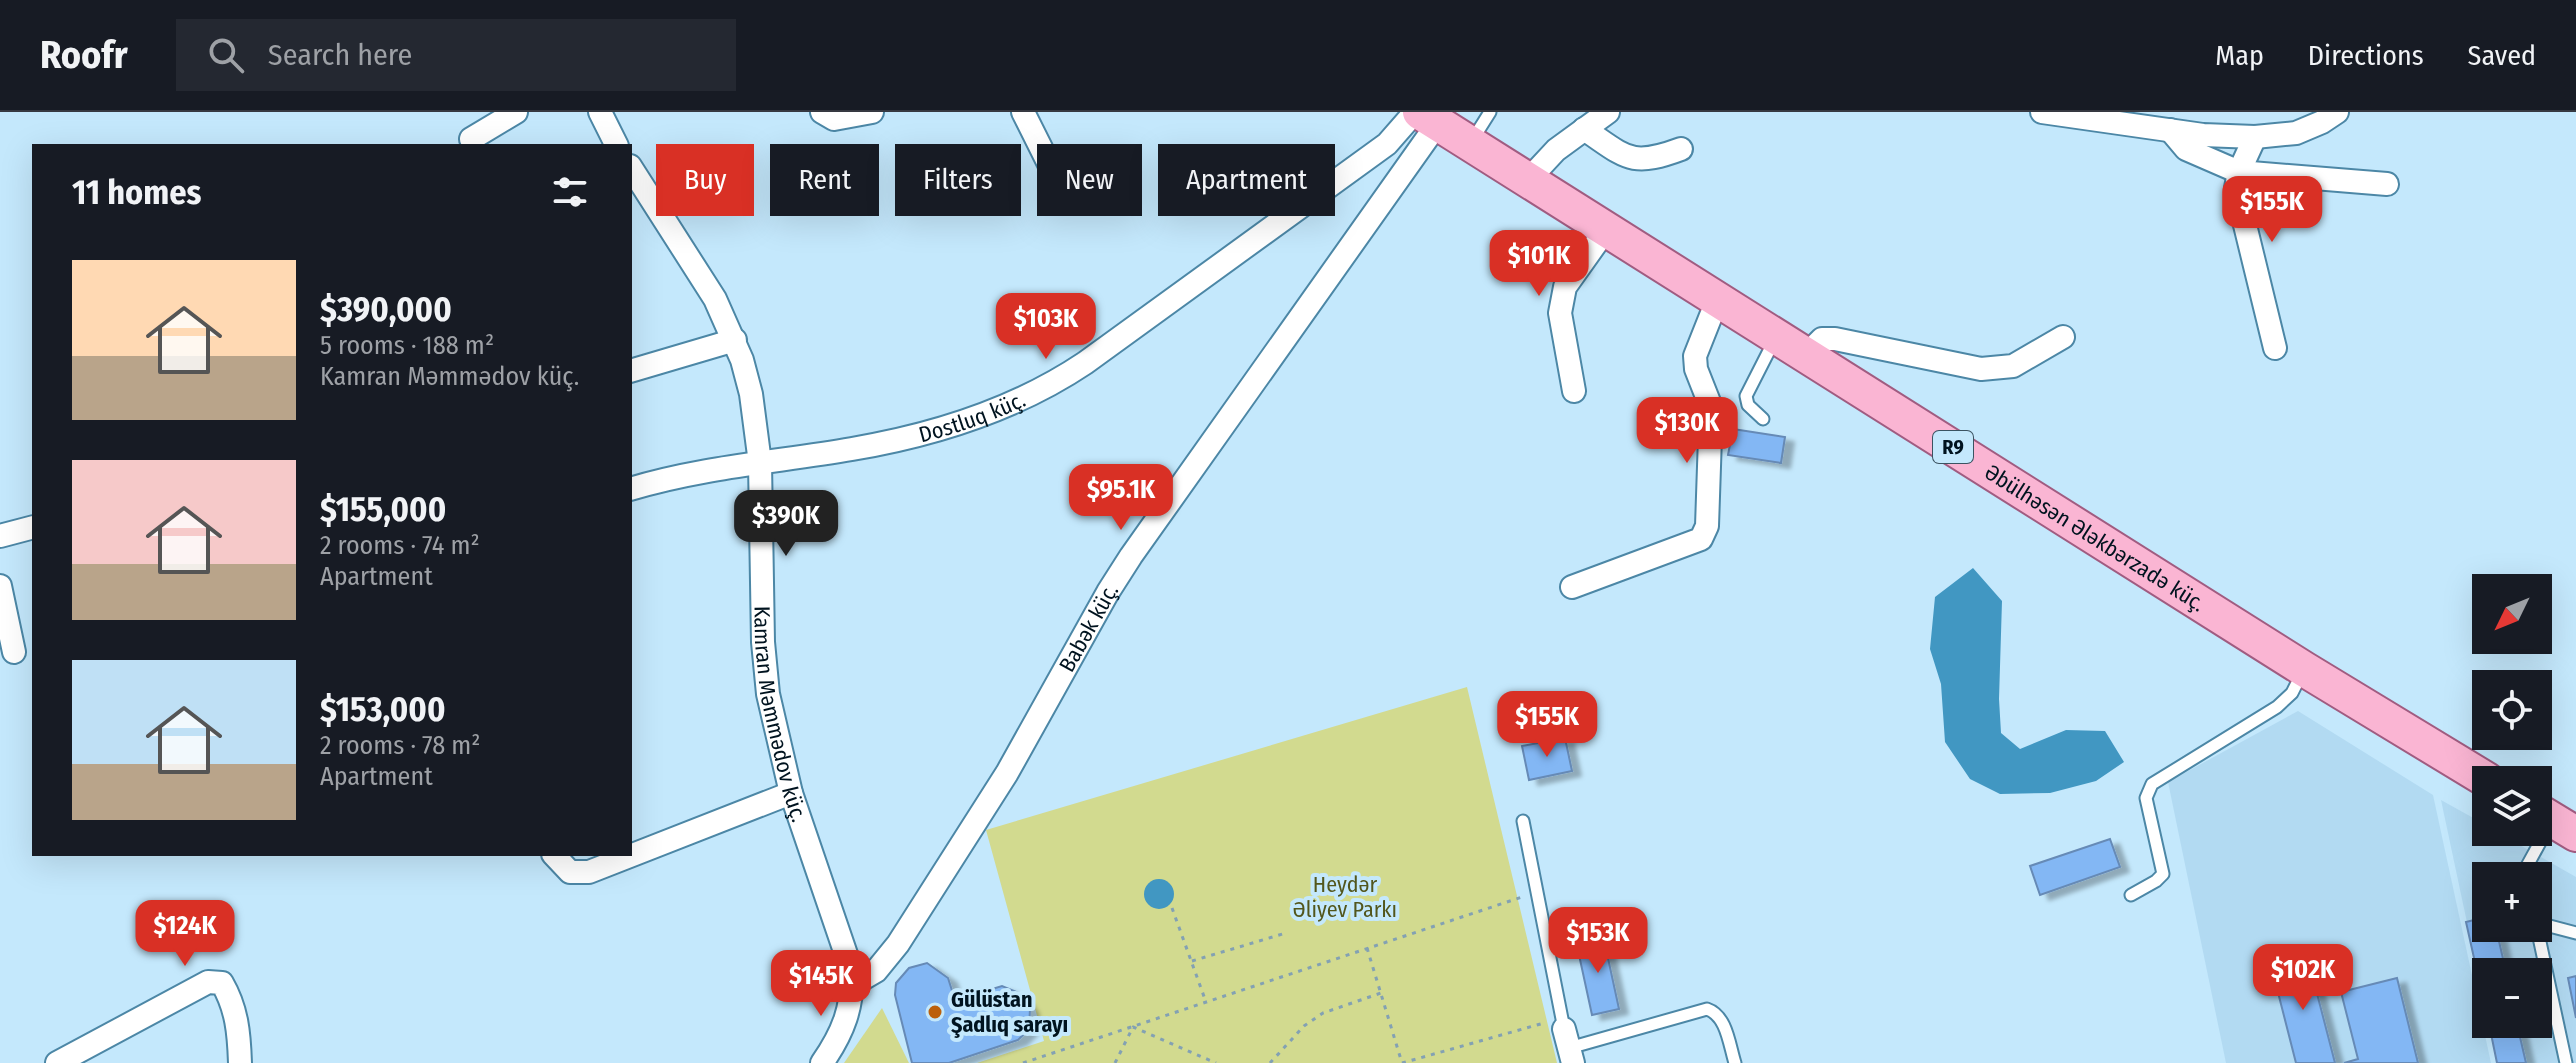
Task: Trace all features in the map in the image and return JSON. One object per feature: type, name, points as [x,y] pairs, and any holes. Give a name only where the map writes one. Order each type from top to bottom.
[{"type":"main road","name":"Əbülhəsən Ələkbərzadə küç.","points":[[1424,116],[1607,228],[2304,669],[2472,771]]},
{"type":"street","points":[[471,139],[516,112]]},
{"type":"street","points":[[600,112],[616,144]]},
{"type":"street","points":[[822,112],[834,119],[872,112]]},
{"type":"street","points":[[1023,112],[1039,144]]},
{"type":"street","points":[[1529,179],[1556,150],[1608,112]]},
{"type":"street","points":[[2051,113],[2170,130],[2255,137],[2296,133],[2337,112]]},
{"type":"street","name":"Dostluq küç.","points":[[632,488],[703,470],[854,449],[985,416],[1061,379],[1424,116]]},
{"type":"street","name":"Babək küç.","points":[[852,985],[876,971],[898,944],[1007,773],[1108,592],[1424,116]]},
{"type":"street","points":[[1584,129],[1628,158],[1654,159],[1681,149]]},
{"type":"street","points":[[2170,130],[2186,149],[2239,172],[2387,184]]},
{"type":"street","points":[[2255,137],[2239,172],[2236,188],[2275,348]]},
{"type":"street","name":"Kamran Məmmədov küç.","points":[[632,169],[715,299],[735,340],[751,394],[760,463],[763,642],[768,694],[791,793],[846,950],[852,985]]},
{"type":"street","points":[[1574,391],[1560,313],[1565,287],[1607,228]]},
{"type":"street","points":[[1572,587],[1701,539],[1707,526],[1712,426],[1711,407],[1696,369],[1695,356],[1718,298]]},
{"type":"street","points":[[1807,354],[1822,339],[1835,339],[1981,369],[2013,366],[2063,337]]},
{"type":"street","points":[[632,370],[735,340]]},
{"type":"street","points":[[0,536],[32,528]]},
{"type":"street","points":[[0,586],[16,652]]},
{"type":"street","points":[[632,855],[791,793]]},
{"type":"street","points":[[555,856],[570,872],[589,872],[630,856]]},
{"type":"street","points":[[57,1063],[208,982],[222,983],[233,1003],[240,1063]]},
{"type":"street","points":[[822,1063],[848,1017],[852,985]]},
{"type":"lane","points":[[1471,143],[1490,112]]},
{"type":"lane","points":[[1763,419],[1748,405],[1746,396],[1777,335]]},
{"type":"lane","points":[[2131,895],[2163,874],[2146,798],[2152,784],[2277,707],[2292,693],[2304,669]]},
{"type":"lane","points":[[1523,821],[1567,1040],[1707,1009],[1716,1012],[1723,1023],[1735,1063]]},
{"type":"lane","points":[[2529,862],[2555,821]]},
{"type":"lane","points":[[2552,929],[2576,933]]},
{"type":"lane","points":[[2540,942],[2566,1063]]},
{"type":"path","points":[[1023,1063],[1537,892]]},
{"type":"path","points":[[1172,908],[1206,1002]]},
{"type":"path","points":[[1192,961],[1286,933]]},
{"type":"path","points":[[1367,947],[1402,1063],[1567,1040]]},
{"type":"path","points":[[1270,1063],[1304,1026],[1323,1013],[1381,993]]},
{"type":"path","points":[[1115,1063],[1133,1027]]},
{"type":"path","points":[[1133,1027],[1216,1063]]},
{"type":"shaded area","points":[[2298,711],[2433,795],[2472,975],[2472,1038],[2486,1038],[2491,1063],[2226,1063],[2168,782]]},
{"type":"shaded area","points":[[2441,800],[2472,817],[2472,846],[2522,846],[2550,862],[2472,862],[2472,942],[2552,942],[2552,863],[2576,877],[2576,1063],[2497,1063],[2492,1038],[2552,1038],[2552,958],[2475,958]]},
{"type":"green space","name":"Heydər Əliyev Parkı","points":[[1467,687],[1557,1063],[977,1063],[1044,1041],[986,830]]},
{"type":"green space","points":[[882,1008],[909,1063],[844,1063]]},
{"type":"water","points":[[1973,568],[2002,601],[2001,733],[2020,749],[2066,730],[2105,731],[2124,762],[2096,781],[2050,793],[2000,794],[1970,779],[1945,742],[1941,684],[1930,649],[1935,597]]},
{"type":"water","points":[[1159,879],[1165,880],[1173,888],[1173,900],[1165,908],[1159,909],[1153,908],[1145,900],[1144,894],[1145,888],[1153,880]]},
{"type":"building","points":[[1733,429],[1785,437],[1781,463],[1728,455]]},
{"type":"building","points":[[1565,738],[1572,771],[1529,780],[1522,746]]},
{"type":"building","points":[[2110,839],[2120,867],[2040,895],[2030,866]]},
{"type":"building","points":[[2472,920],[2472,942],[2499,942],[2503,958],[2474,958],[2466,922]]},
{"type":"building","points":[[1603,935],[1619,1009],[1592,1015],[1576,941]]},
{"type":"building","points":[[2307,955],[2335,1063],[2296,1063],[2271,965]]},
{"type":"building","points":[[927,963],[948,978],[955,1000],[1002,986],[1019,993],[1030,1009],[1029,1029],[1018,1040],[949,1063],[912,1063],[895,995],[896,983],[909,968]]},
{"type":"building","points":[[2576,976],[2576,1018],[2568,978]]},
{"type":"building","points":[[2397,978],[2418,1063],[2344,1063],[2358,1059],[2341,992]]},
{"type":"building","points":[[2492,1038],[2520,1038],[2526,1063],[2497,1063]]},
{"type":"place","name":"Gülüstan Şadlıq sarayı","points":[[935,1012]]}]
